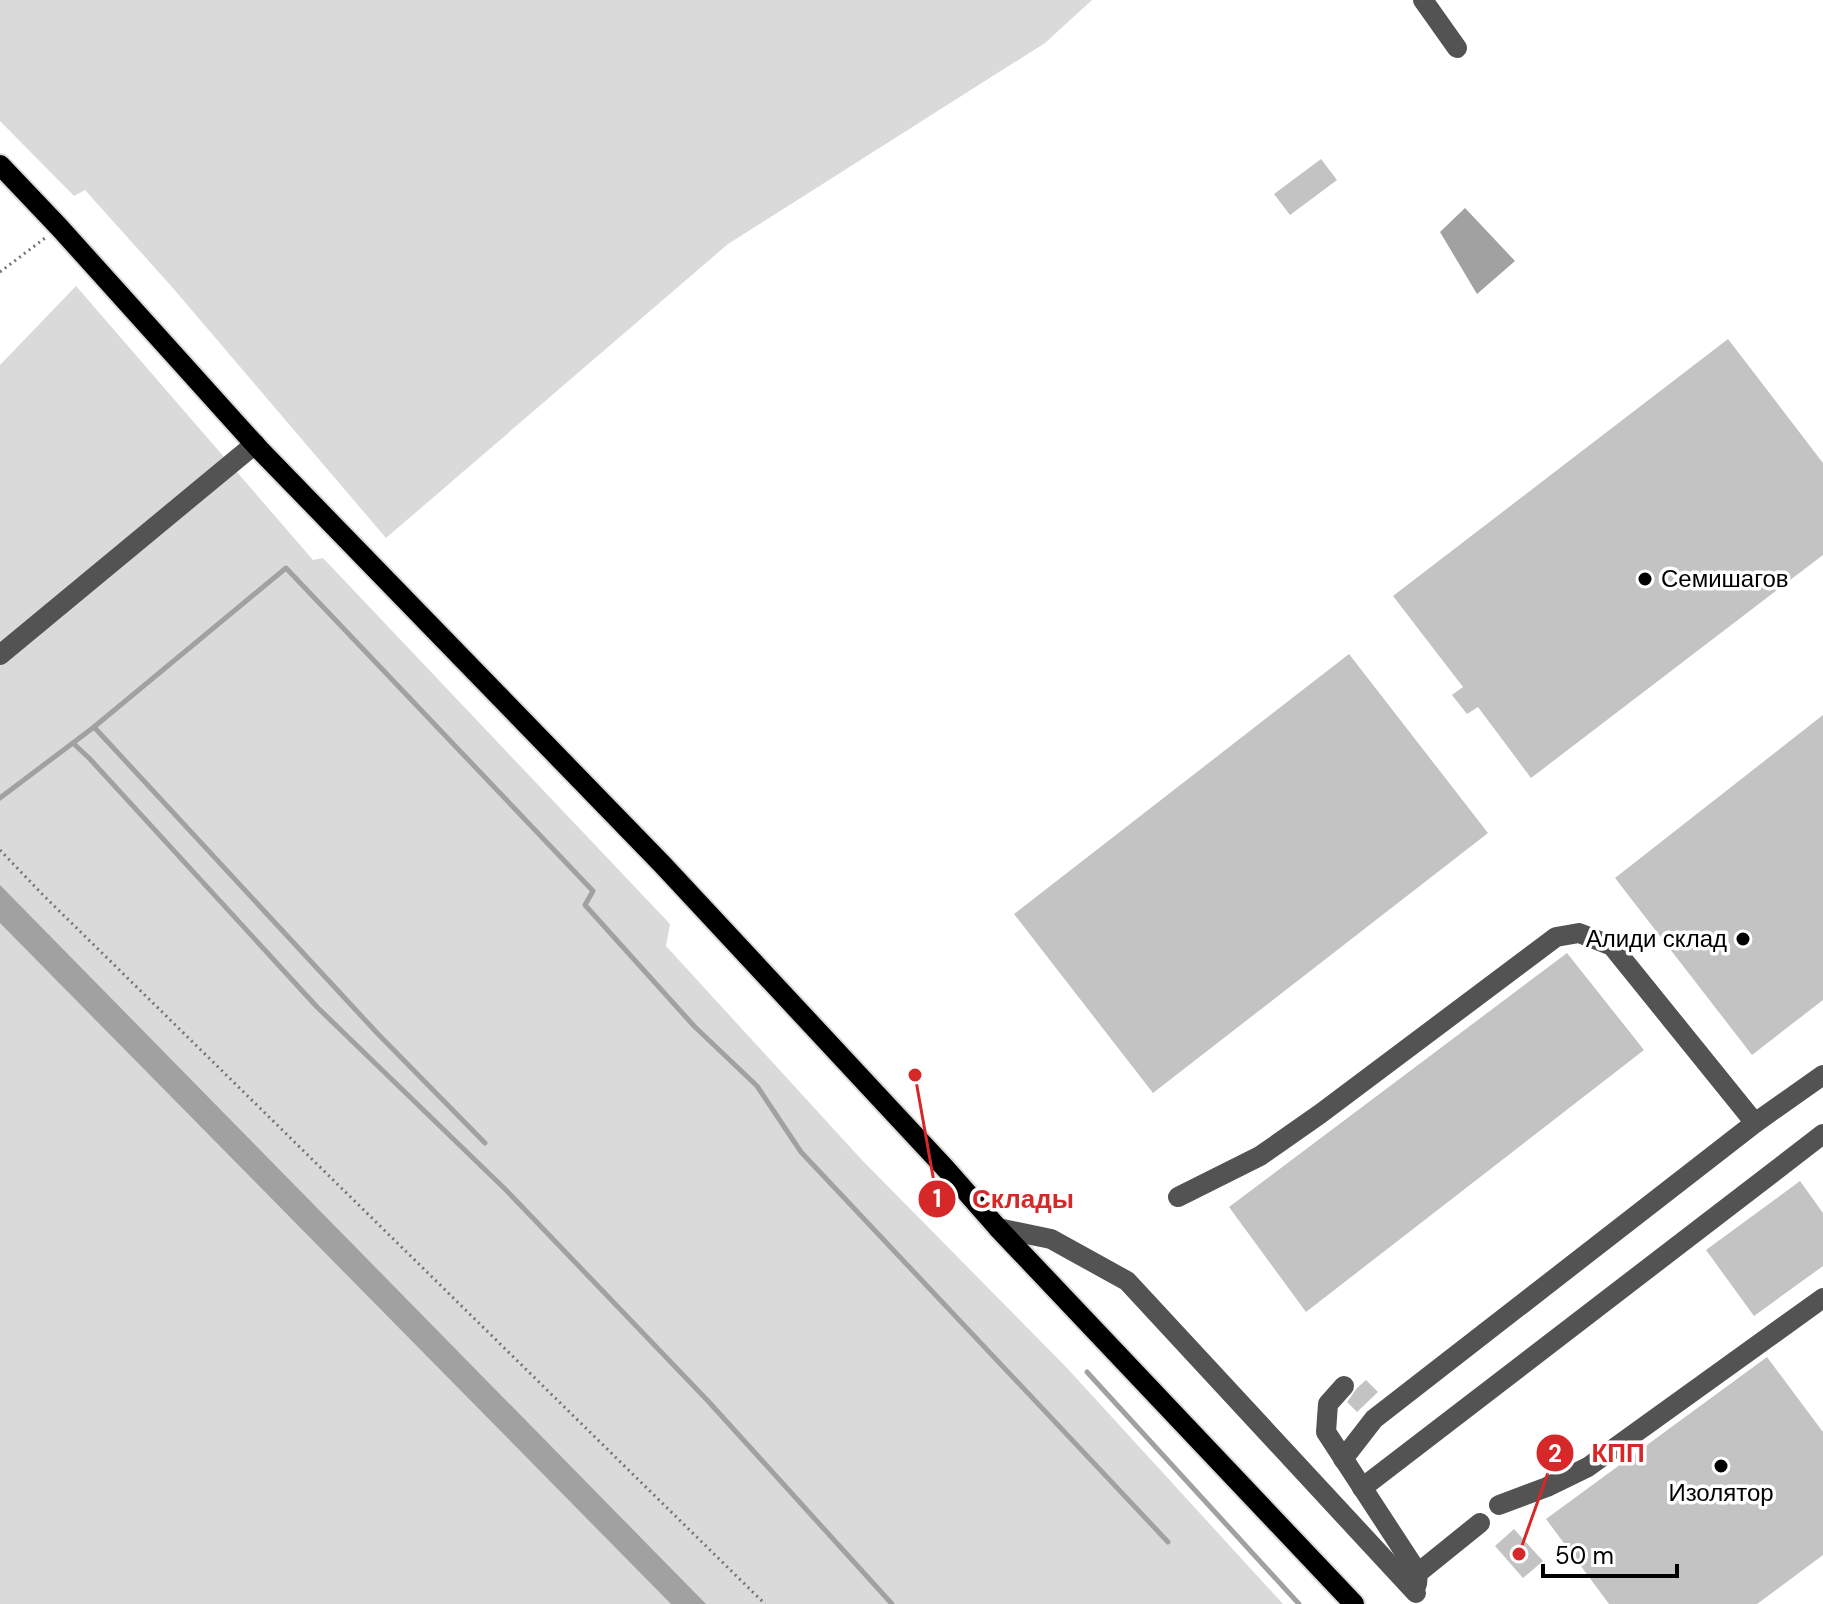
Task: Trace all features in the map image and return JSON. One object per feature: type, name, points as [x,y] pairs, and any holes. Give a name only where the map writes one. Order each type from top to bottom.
[{"type":"main road","points":[[0,165],[255,444],[662,864],[998,1228],[1354,1604]]},
{"type":"street","points":[[1423,0],[1457,48]]},
{"type":"street","points":[[0,655],[255,444]]},
{"type":"street","points":[[1178,1197],[1260,1156],[1556,937],[1579,933],[1612,946],[1755,1123]]},
{"type":"street","points":[[1343,1459],[1374,1419],[1755,1123],[1823,1075]]},
{"type":"street","points":[[1362,1488],[1823,1134]]},
{"type":"street","points":[[998,1228],[1051,1239],[1127,1281],[1417,1590]]},
{"type":"street","points":[[1499,1505],[1588,1467],[1823,1298]]},
{"type":"street","points":[[1344,1386],[1328,1404],[1326,1432],[1362,1488],[1417,1590]]},
{"type":"street","points":[[1417,1590],[1480,1523]]},
{"type":"path","points":[[0,272],[59,227]]},
{"type":"path","points":[[0,850],[765,1604]]},
{"type":"shaded area","points":[[0,0],[1092,0],[1045,43],[728,244],[386,538],[85,190],[74,196],[0,121]]},
{"type":"shaded area","points":[[1465,208],[1515,261],[1477,294],[1440,232]]},
{"type":"shaded area","points":[[76,286],[313,560],[323,558],[670,924],[666,946],[861,1159],[1067,1368],[1283,1604],[0,1604],[0,365]]},
{"type":"shaded area","points":[[0,885],[706,1604],[671,1604],[0,923]]},
{"type":"building","points":[[1321,159],[1337,180],[1290,215],[1274,194]]},
{"type":"building","points":[[1728,339],[1823,463],[1823,555],[1531,778],[1478,707],[1467,714],[1452,695],[1463,687],[1393,596]]},
{"type":"building","points":[[1349,654],[1488,833],[1153,1093],[1014,914]]},
{"type":"building","name":"Алиди склад","points":[[1823,715],[1823,1000],[1752,1055],[1615,878]]},
{"type":"building","points":[[1567,953],[1644,1050],[1306,1312],[1229,1207]]},
{"type":"building","points":[[1800,1181],[1823,1213],[1823,1266],[1754,1316],[1706,1250]]},
{"type":"building","name":"Изолятор","points":[[1767,1357],[1823,1432],[1823,1555],[1757,1604],[1609,1604],[1546,1519]]},
{"type":"building","points":[[1366,1380],[1378,1392],[1357,1412],[1347,1402]]},
{"type":"building","points":[[1514,1529],[1543,1561],[1523,1578],[1495,1546]]},
{"type":"waterway","points":[[0,798],[94,727],[286,568],[593,891],[585,905],[694,1026],[757,1086],[801,1152],[1168,1542]]},
{"type":"waterway","points":[[94,727],[378,1034],[485,1143]]},
{"type":"waterway","points":[[73,743],[317,1007],[506,1190],[708,1401],[892,1604]]},
{"type":"waterway","points":[[1087,1372],[1299,1604]]},
{"type":"place","name":"Семишагов","points":[[1645,579]]},
{"type":"place","name":"Алиди склад","points":[[1743,939]]},
{"type":"place","name":"Склады","points":[[915,1075]]},
{"type":"place","name":"Изолятор","points":[[1721,1466]]},
{"type":"place","name":"КПП","points":[[1519,1554]]}]
